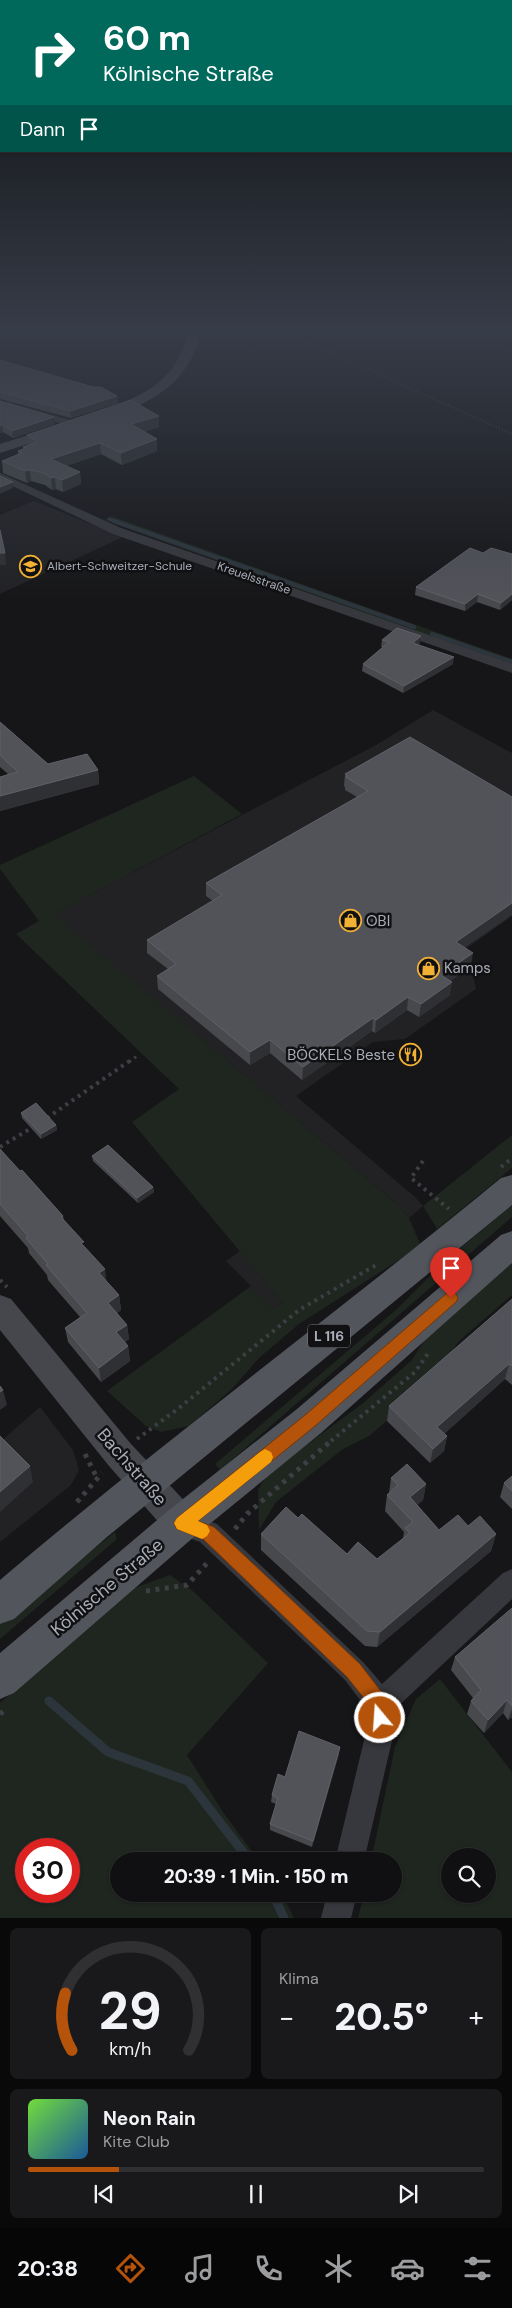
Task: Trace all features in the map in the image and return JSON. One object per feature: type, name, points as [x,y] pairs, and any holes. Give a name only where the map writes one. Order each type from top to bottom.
[{"type":"main road","name":"L 116","points":[[0,1604],[144,1483],[439,1248],[512,1187]]},
{"type":"main road","name":"Kölnische Straße","points":[[7,1691],[182,1523],[309,1421],[512,1244]]},
{"type":"street","points":[[64,422],[73,424]]},
{"type":"street","points":[[0,449],[81,422]]},
{"type":"street","name":"Kreuelsstraße","points":[[0,476],[43,498],[117,530],[512,669]]},
{"type":"street","name":"Bachstraße","points":[[0,1308],[144,1483],[182,1523],[208,1533],[354,1671],[380,1704]]},
{"type":"street","points":[[352,1852],[380,1732],[380,1704],[512,1582]]},
{"type":"street","points":[[336,1918],[340,1902]]},
{"type":"path","points":[[484,422],[512,434]]},
{"type":"path","points":[[45,1119],[137,1056]]},
{"type":"path","points":[[0,1148],[38,1124]]},
{"type":"path","points":[[423,1161],[411,1178],[449,1209]]},
{"type":"path","points":[[139,1598],[146,1592],[187,1584],[222,1546]]},
{"type":"path","points":[[0,1714],[7,1691]]},
{"type":"shaded area","name":"Albert-Schweitzer-Schule","points":[[34,501],[123,537],[0,594],[0,515]]},
{"type":"shaded area","points":[[111,516],[512,659],[512,666],[104,520]]},
{"type":"shaded area","points":[[433,710],[512,753],[512,916],[457,955],[471,966],[476,989],[405,1039],[373,1042],[296,1096],[415,1197],[423,1206],[409,1218],[398,1205],[53,914],[376,745]]},
{"type":"shaded area","points":[[194,776],[242,814],[54,914],[398,1205],[409,1218],[421,1246],[299,1324],[259,1358],[232,1389],[189,1426],[161,1432],[146,1426],[107,1391],[251,1286],[274,1309],[283,1303],[132,1122],[179,1089],[16,934],[39,921],[0,869],[0,865]]},
{"type":"shaded area","points":[[512,1135],[512,1168],[437,1229],[423,1206]]},
{"type":"shaded area","points":[[512,1205],[512,1217],[220,1470],[215,1464],[397,1309],[445,1261]]},
{"type":"shaded area","points":[[240,1251],[283,1303],[274,1309],[226,1261]]},
{"type":"shaded area","points":[[512,1252],[512,1295],[460,1340],[426,1387],[369,1436],[343,1449],[276,1502],[259,1530],[258,1490],[267,1474],[362,1404],[412,1360],[442,1312]]},
{"type":"shaded area","points":[[40,1407],[73,1450],[79,1470],[71,1485],[0,1542],[0,1442]]},
{"type":"shaded area","points":[[115,1532],[117,1539],[0,1639],[0,1625]]},
{"type":"shaded area","points":[[170,1575],[194,1592],[268,1663],[187,1755],[223,1812],[252,1852],[110,1852],[110,1902],[286,1902],[294,1918],[0,1918],[0,1703],[134,1588]]},
{"type":"shaded area","points":[[440,1679],[512,1772],[512,1918],[358,1918],[362,1902],[402,1902],[402,1852],[373,1852],[395,1747],[416,1699]]},
{"type":"building","points":[[0,422],[40,422],[12,431],[2,425],[0,426]]},
{"type":"building","points":[[67,422],[140,422],[131,424],[157,439],[121,453],[100,443],[51,459],[80,472],[62,480],[55,477],[51,478],[44,473],[30,470],[25,471],[2,461],[22,453],[18,451],[37,442],[27,435]]},
{"type":"building","points":[[0,476],[13,482],[0,487]]},
{"type":"building","points":[[0,530],[5,553],[0,553]]},
{"type":"building","points":[[470,548],[483,553],[491,548],[512,554],[512,594],[501,603],[478,594],[465,604],[416,587]]},
{"type":"building","points":[[397,628],[421,636],[413,643],[454,657],[404,686],[363,664],[389,642],[382,640]]},
{"type":"building","points":[[0,722],[48,764],[87,754],[98,770],[0,796],[0,777],[18,772],[0,755]]},
{"type":"building","points":[[410,737],[512,797],[512,903],[456,942],[473,953],[441,975],[452,982],[421,1004],[408,997],[376,1020],[373,1018],[303,1067],[270,1040],[250,1052],[157,976],[176,964],[147,940],[222,895],[206,883],[368,791],[346,777],[348,776],[345,774]]},
{"type":"building","points":[[36,1103],[56,1125],[41,1134],[21,1113]]},
{"type":"building","points":[[108,1145],[153,1187],[137,1198],[92,1156]]},
{"type":"building","points":[[0,1149],[20,1171],[22,1170],[63,1216],[61,1217],[84,1242],[81,1243],[105,1269],[99,1273],[119,1295],[108,1303],[127,1325],[116,1332],[128,1346],[99,1368],[65,1328],[87,1313],[46,1265],[48,1264],[26,1238],[28,1236],[0,1204]]},
{"type":"building","points":[[512,1299],[512,1366],[509,1364],[437,1427],[447,1436],[433,1449],[389,1406]]},
{"type":"building","points":[[0,1436],[30,1466],[0,1492]]},
{"type":"building","points":[[407,1464],[426,1484],[410,1497],[439,1530],[458,1515],[468,1526],[480,1516],[496,1534],[380,1632],[367,1631],[261,1534],[286,1507],[298,1518],[302,1514],[347,1554],[358,1542],[377,1559],[410,1533],[405,1528],[413,1522],[387,1495],[398,1485],[391,1478]]},
{"type":"building","points":[[512,1476],[512,1491],[504,1483]]},
{"type":"building","points":[[512,1608],[512,1706],[507,1700],[488,1720],[471,1701],[481,1690],[455,1657]]},
{"type":"building","points":[[299,1731],[340,1747],[313,1841],[270,1824],[278,1798],[272,1795],[278,1774],[285,1777]]},
{"type":"waterway","points":[[109,519],[117,522]]},
{"type":"waterway","points":[[114,521],[414,627]]},
{"type":"waterway","points":[[432,634],[512,662]]},
{"type":"waterway","points":[[49,1701],[108,1752],[188,1781],[243,1852]]},
{"type":"waterway","points":[[277,1902],[284,1918]]},
{"type":"slow traffic","points":[[202,1531],[182,1523],[265,1457]]},
{"type":"place","name":"Albert-Schweitzer-Schule","points":[[31,566]]},
{"type":"place","name":"OBI","points":[[350,921]]},
{"type":"place","name":"Kamps","points":[[428,968]]},
{"type":"place","name":"BÖCKELS Beste","points":[[411,1055]]},
{"type":"route","points":[[380,1718],[380,1704],[354,1671],[208,1533],[182,1523],[309,1421],[451,1298]]}]
